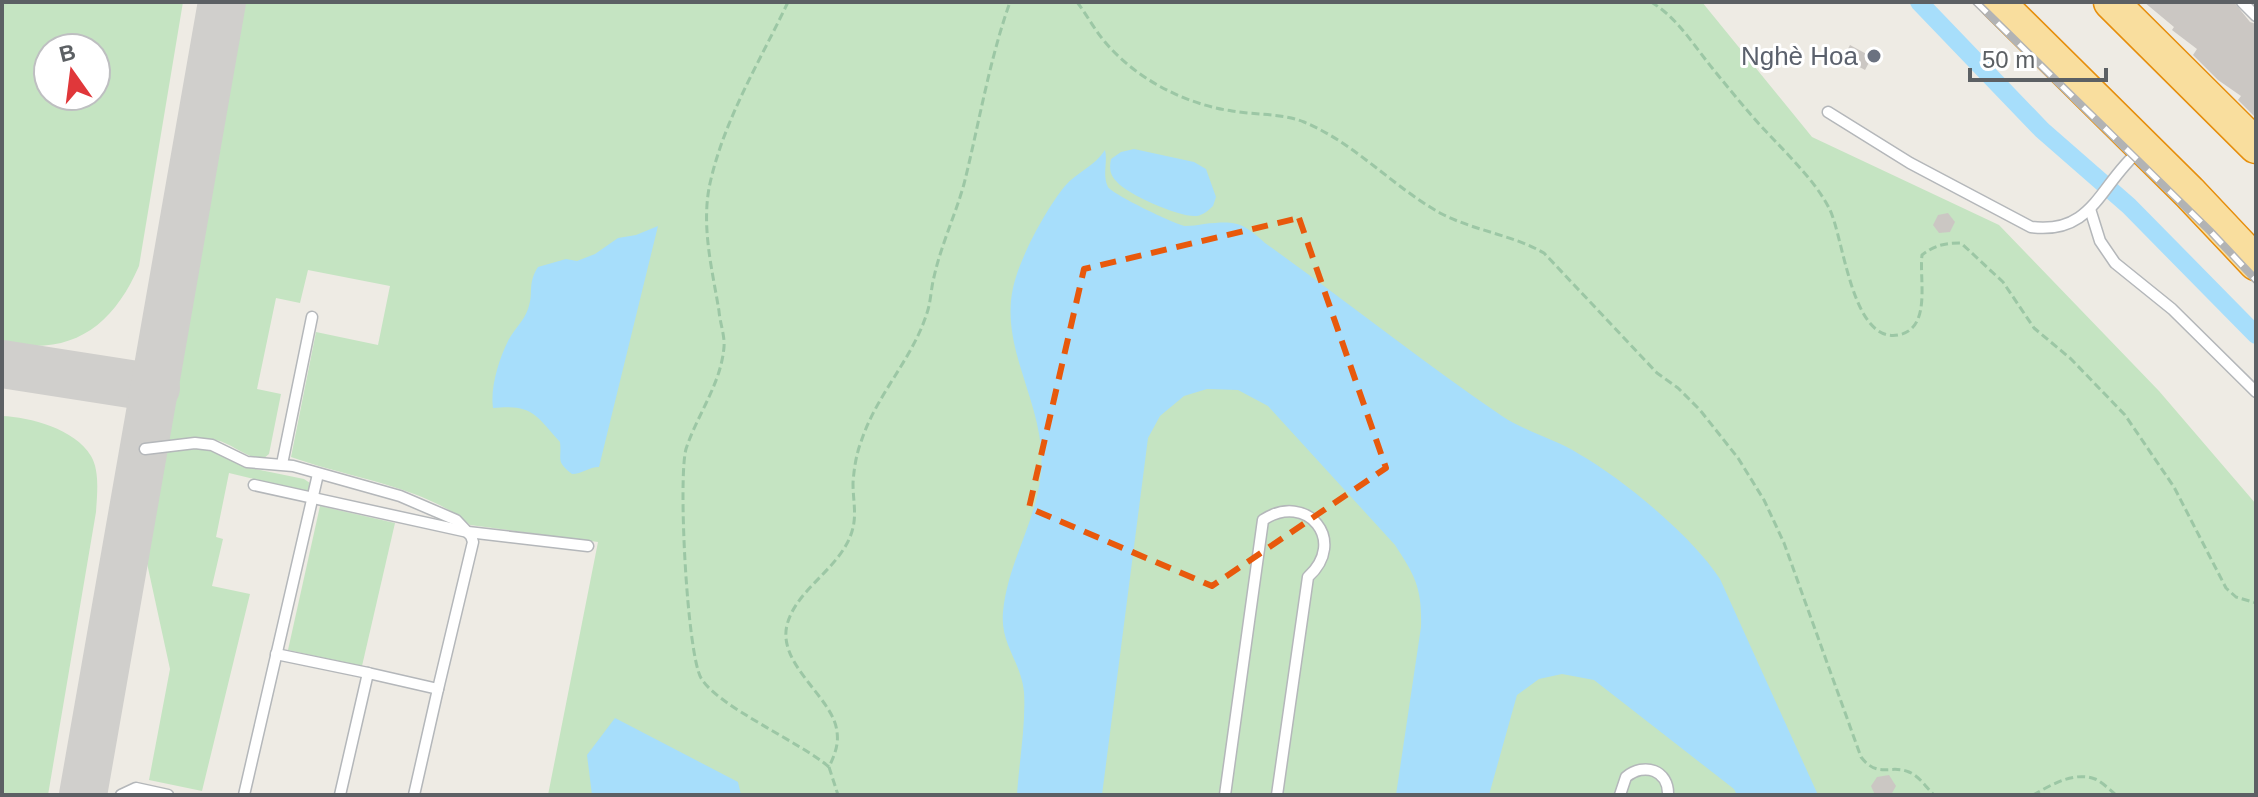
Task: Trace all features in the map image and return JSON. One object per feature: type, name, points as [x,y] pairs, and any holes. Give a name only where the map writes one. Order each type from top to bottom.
[{"type":"highway","points":[[1997,2],[2133,158],[2256,263]]},
{"type":"highway","points":[[2111,2],[2256,146]]},
{"type":"lane","points":[[2242,2],[2256,16]]},
{"type":"lane","points":[[1828,112],[1910,163],[2031,227],[2052,230],[2073,223],[2093,205],[2133,158]]},
{"type":"lane","points":[[2093,205],[2100,241],[2115,263],[2172,309],[2256,392]]},
{"type":"lane","points":[[282,464],[312,317]]},
{"type":"lane","points":[[145,449],[195,443],[212,445],[247,462],[282,464],[400,496],[456,520],[468,532],[473,542],[414,795]]},
{"type":"lane","points":[[244,795],[318,474]]},
{"type":"lane","points":[[254,485],[468,532],[588,546]]},
{"type":"lane","points":[[1225,795],[1263,520],[1285,510],[1308,516],[1323,535],[1325,546],[1317,569],[1308,577],[1277,795]]},
{"type":"lane","points":[[276,654],[438,689]]},
{"type":"lane","points":[[340,795],[368,673]]},
{"type":"lane","points":[[1620,795],[1626,777],[1647,768],[1661,775],[1666,782],[1668,795]]},
{"type":"lane","points":[[121,795],[136,788],[168,795]]},
{"type":"path","points":[[788,2],[727,127],[710,182],[706,218],[709,254],[724,346],[719,371],[686,449],[683,469],[684,530],[693,650],[703,681],[716,695],[829,767],[838,795]]},
{"type":"path","points":[[829,767],[838,742],[833,717],[798,669],[791,655],[786,629],[797,604],[831,567],[850,537],[855,518],[853,485],[860,444],[877,404],[910,352],[928,309],[934,276],[962,189],[991,65],[1010,2]]},
{"type":"path","points":[[1077,2],[1107,45],[1166,90],[1210,107],[1303,122],[1329,136],[1442,214],[1500,237],[1527,243],[1544,253],[1605,321],[1657,373],[1678,388],[1720,432],[1764,500],[1784,543],[1861,757],[1881,771],[1900,769],[1910,772],[1934,795]]},
{"type":"path","points":[[1651,2],[1676,22],[1760,125],[1817,187],[1831,212],[1859,307],[1871,325],[1887,336],[1911,329],[1919,320],[1921,307],[1922,255],[1946,243],[1961,243],[2003,282],[2034,328],[2071,359],[2125,415],[2174,487],[2226,588],[2236,597],[2256,603]]},
{"type":"path","points":[[2033,795],[2074,777],[2096,779],[2116,795]]},
{"type":"highlighted area","points":[[1299,218],[1386,468],[1212,586],[1029,508],[1084,269]]},
{"type":"green space","points":[[2,2],[183,2],[139,266],[116,306],[86,333],[68,341],[26,346],[2,342]]},
{"type":"green space","points":[[231,2],[1702,2],[1812,137],[1999,225],[2159,391],[2256,504],[2256,795],[548,795],[598,542],[470,525],[452,512],[409,492],[291,457],[316,332],[378,345],[390,286],[308,270],[300,303],[276,298],[257,389],[281,394],[269,454],[263,459],[216,440],[158,441]]},
{"type":"green space","points":[[2,416],[38,422],[74,438],[91,456],[97,476],[96,512],[48,795],[2,795]]},
{"type":"green space","points":[[206,448],[246,467],[304,479],[310,483],[311,490],[308,492],[229,473],[216,537],[223,539],[212,586],[250,594],[202,791],[149,780],[170,669],[145,554],[144,521],[156,453]]},
{"type":"green space","points":[[320,506],[395,523],[362,666],[288,650]]},
{"type":"water","points":[[1134,149],[1194,162],[1206,169],[1216,197],[1213,206],[1201,215],[1189,216],[1155,205],[1123,187],[1111,174],[1111,159],[1121,152]]},
{"type":"water","points":[[1105,150],[1105,178],[1112,191],[1185,226],[1223,223],[1237,224],[1250,230],[1502,416],[1579,454],[1656,510],[1693,545],[1720,579],[1818,795],[1737,795],[1734,789],[1594,680],[1562,674],[1539,679],[1517,695],[1489,795],[1396,795],[1421,627],[1419,593],[1413,575],[1395,545],[1268,406],[1238,390],[1207,389],[1184,396],[1160,416],[1148,438],[1102,795],[1017,795],[1024,692],[1005,634],[1003,612],[1012,570],[1038,492],[1041,448],[1015,348],[1011,308],[1013,288],[1027,249],[1050,208],[1065,186]]},
{"type":"water","points":[[658,226],[599,467],[572,474],[561,463],[560,442],[538,418],[516,408],[493,408],[494,383],[501,356],[526,313],[538,267],[566,259],[577,261],[595,254],[618,238]]},
{"type":"water","points":[[615,718],[738,782],[741,795],[592,795],[587,755]]},
{"type":"building","points":[[2144,2],[2234,2],[2250,22],[2256,24],[2256,118],[2238,100],[2241,96],[2218,80],[2193,55],[2197,49]]},
{"type":"building","points":[[1850,45],[1872,57],[1865,70],[1843,58]]},
{"type":"building","points":[[1948,213],[1955,222],[1950,232],[1939,233],[1933,225],[1938,215]]},
{"type":"building","points":[[1889,775],[1896,786],[1891,795],[1875,795],[1871,786],[1877,777]]},
{"type":"waterway","points":[[1919,2],[2042,130],[2129,206],[2256,335]]},
{"type":"taxiway","points":[[83,795],[222,2]]},
{"type":"taxiway","points":[[2,364],[156,388]]},
{"type":"railway","points":[[1976,2],[2256,280]]},
{"type":"place","name":"Nghè Hoa","points":[[1874,56]]}]
